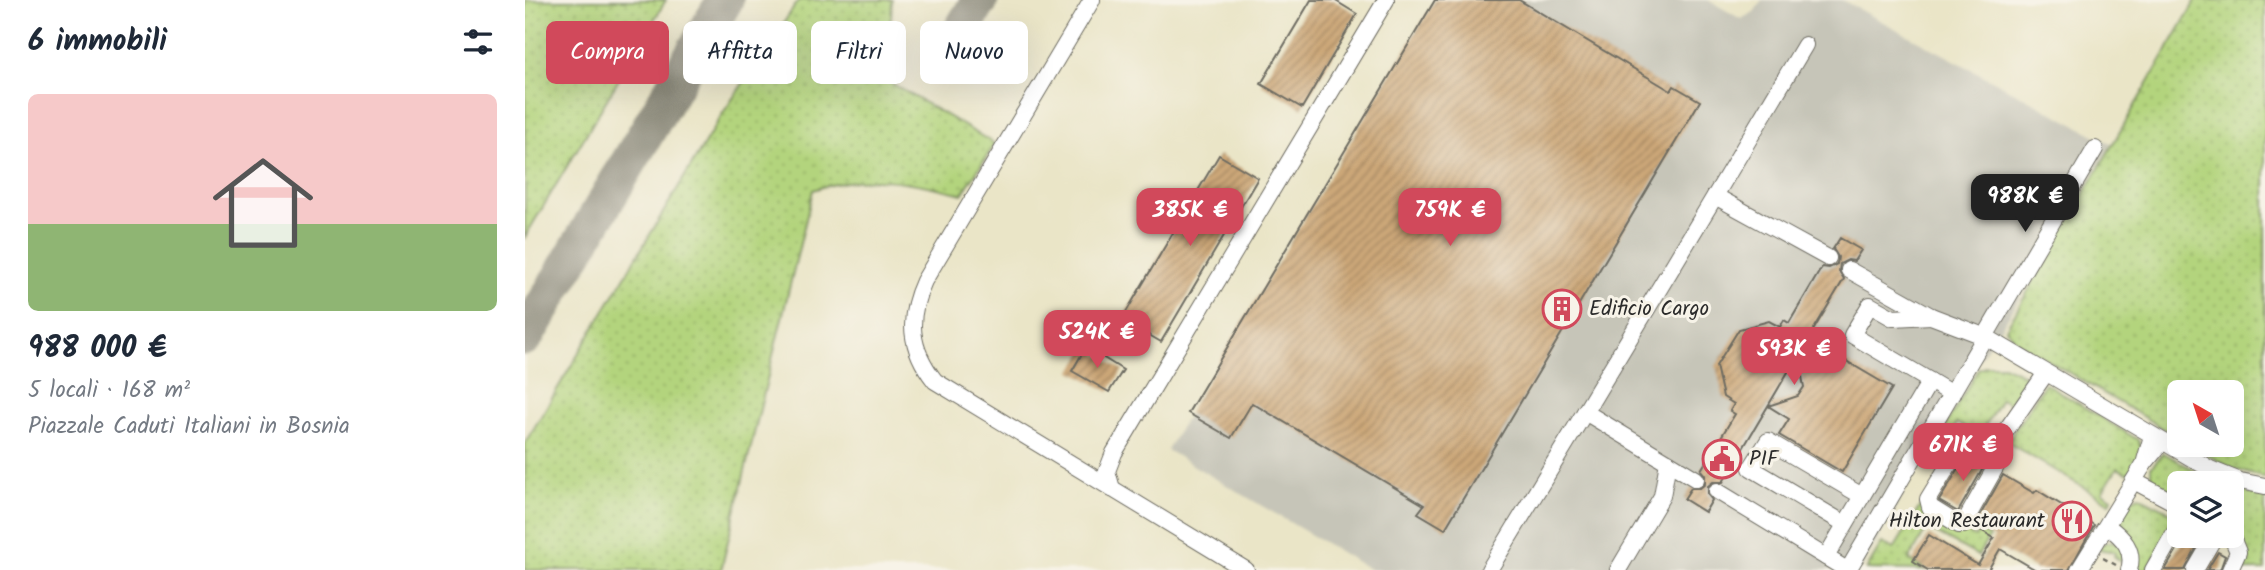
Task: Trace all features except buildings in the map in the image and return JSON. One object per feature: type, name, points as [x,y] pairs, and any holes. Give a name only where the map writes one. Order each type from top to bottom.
[{"type":"street","points":[[1092,0],[924,281],[913,310],[912,333],[919,358],[935,381],[1246,570]]},
{"type":"street","points":[[1112,489],[1107,471],[1114,453],[1386,0]]},
{"type":"street","points":[[1489,570],[1805,45]]},
{"type":"street","points":[[1717,491],[1847,570],[2095,149]]},
{"type":"street","points":[[1715,195],[1828,258]]},
{"type":"street","points":[[1849,270],[1931,316],[1986,337],[2223,476],[2265,486]]},
{"type":"street","points":[[1931,316],[1893,318],[1870,305],[1852,335],[1952,394]]},
{"type":"street","points":[[1991,452],[2017,411],[2024,407],[2042,370]]},
{"type":"street","points":[[1826,557],[1930,382]]},
{"type":"street","points":[[1585,412],[1696,478]]},
{"type":"street","points":[[2080,570],[2157,439]]},
{"type":"street","points":[[1964,440],[1991,452],[1999,461],[1998,467],[1963,525],[1930,508],[1928,499],[1964,440]]},
{"type":"street","points":[[1845,524],[1751,468],[1768,441],[1862,496]]},
{"type":"street","points":[[1618,570],[1662,496],[1668,462]]},
{"type":"street","points":[[2134,481],[2167,499]]},
{"type":"street","points":[[2107,526],[2129,547],[2129,570]]},
{"type":"street","points":[[2153,570],[2167,546]]},
{"type":"street","points":[[2195,570],[2208,548]]},
{"type":"street","points":[[2230,570],[2238,552],[2236,548]]},
{"type":"shaded area","points":[[1435,0],[1708,0],[1741,19],[1754,12],[1762,0],[1842,0],[2111,144],[2007,319],[1976,364],[1861,570],[1371,570],[1167,450]]},
{"type":"green space","points":[[525,0],[666,0],[654,21],[546,21],[546,84],[616,84],[525,237]]},
{"type":"green space","points":[[799,0],[892,0],[890,21],[811,21],[811,84],[893,84],[995,144],[962,194],[888,180],[851,181],[813,190],[721,570],[525,570],[525,443],[743,84],[797,84],[797,21],[785,21]]},
{"type":"green space","points":[[2196,0],[2265,0],[2265,478],[2233,469],[2212,457],[2244,457],[2244,380],[2167,380],[2167,431],[2019,343],[2006,329]]},
{"type":"green space","points":[[1987,365],[2003,365],[2027,376],[2010,404],[2001,399],[1985,426],[1994,432],[1985,438],[1957,423],[1952,433],[1944,428],[1978,369]]},
{"type":"green space","points":[[2045,383],[2138,440],[2142,451],[2129,474],[2117,468],[2102,492],[2112,498],[2110,503],[2007,442]]},
{"type":"green space","points":[[2164,453],[2195,471],[2167,471],[2167,489],[2151,479],[2151,467]]},
{"type":"green space","points":[[2244,492],[2265,497],[2265,570],[2235,570],[2244,548]]},
{"type":"green space","points":[[2139,496],[2167,510],[2167,535],[2147,570],[2136,570],[2137,547],[2119,523],[2132,499]]},
{"type":"green space","points":[[1921,505],[1975,537],[1979,531],[1989,537],[1978,556],[1927,528],[1909,560],[1925,570],[1867,569],[1882,543],[1894,549]]},
{"type":"green space","points":[[2114,541],[2124,550],[2123,563],[2114,556],[2115,552],[2098,549],[2103,543]]},
{"type":"taxiway","points":[[525,337],[725,0]]},
{"type":"taxiway","points":[[967,21],[980,0]]},
{"type":"place","name":"Edificio Cargo","points":[[1562,309]]},
{"type":"place","name":"PIF","points":[[1722,459]]},
{"type":"place","name":"Hilton Restaurant","points":[[2072,521]]}]
